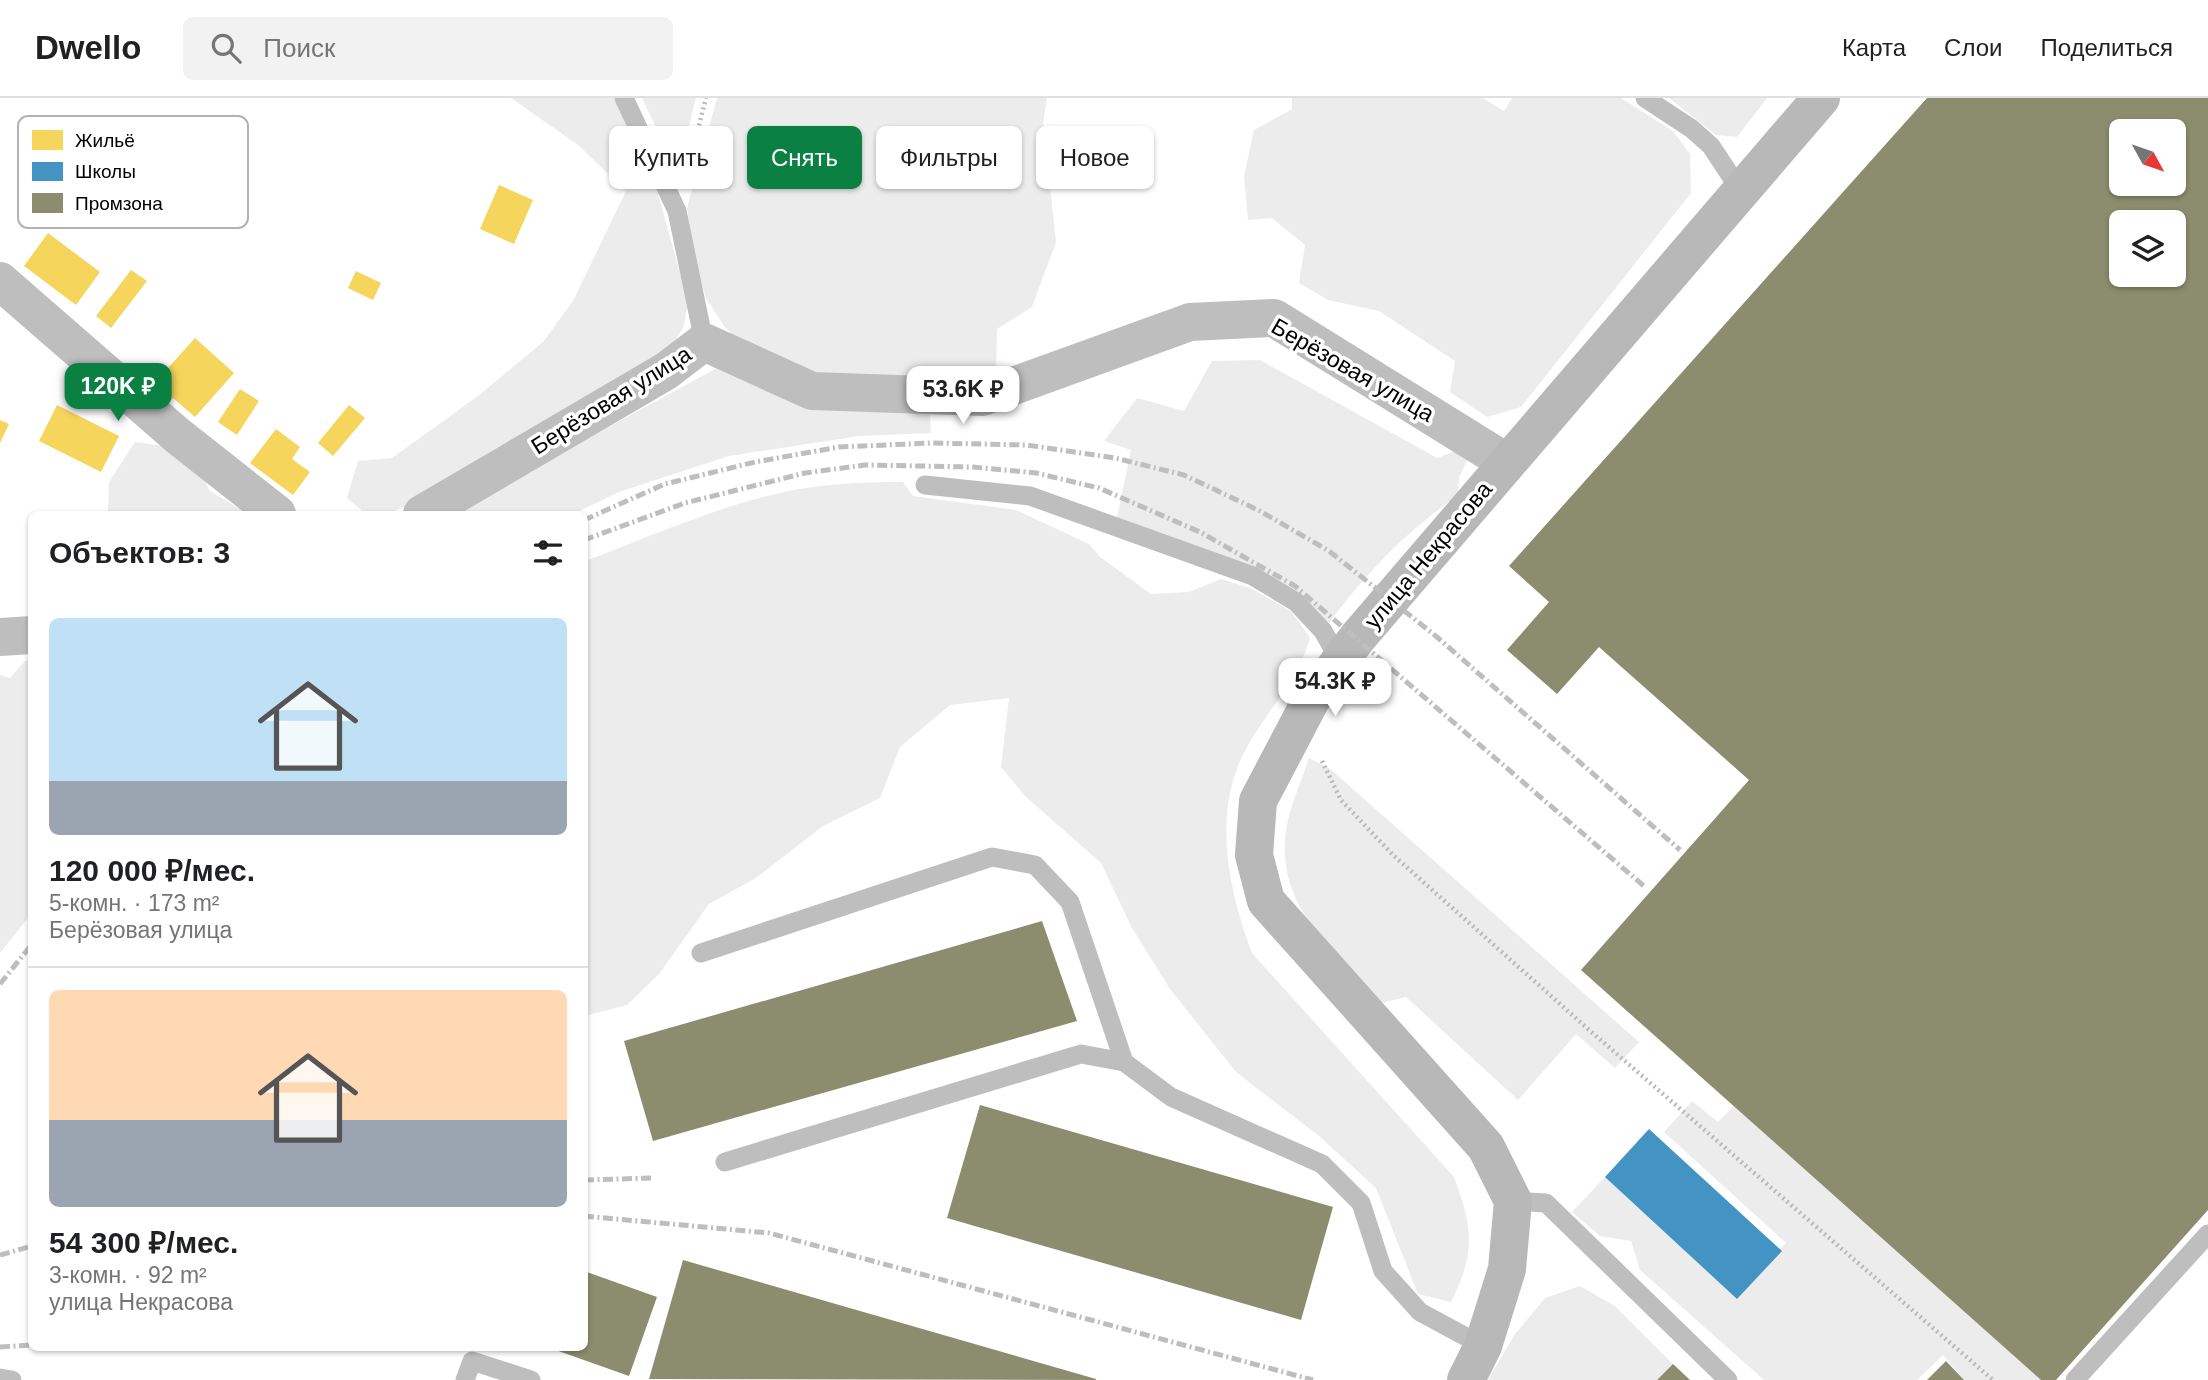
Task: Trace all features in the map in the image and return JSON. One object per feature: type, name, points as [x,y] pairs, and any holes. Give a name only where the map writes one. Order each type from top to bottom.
[{"type":"main road","name":"улица Некрасова","points":[[1513,1201],[1486,1147],[1266,901],[1254,855],[1258,801],[1312,698],[1340,661],[1506,462],[1742,193],[1821,98]]},
{"type":"main road","points":[[1466,1380],[1483,1346],[1507,1269],[1513,1201]]},
{"type":"street","points":[[0,281],[178,436],[273,511]]},
{"type":"street","name":"Берёзовая улица","points":[[427,511],[666,372],[704,342],[812,391],[983,397],[1190,322],[1274,318],[1506,462]]},
{"type":"street","points":[[0,637],[28,635]]},
{"type":"lane","points":[[624,98],[677,211],[704,342]]},
{"type":"lane","points":[[1646,98],[1692,129],[1711,146],[1742,193]]},
{"type":"lane","points":[[925,485],[1030,496],[1253,576],[1296,602],[1323,631],[1340,661]]},
{"type":"lane","points":[[701,953],[992,857],[1035,865],[1070,902],[1124,1062]]},
{"type":"lane","points":[[725,1162],[1081,1054],[1124,1062],[1171,1097],[1322,1164],[1361,1203],[1383,1271],[1420,1312],[1483,1346]]},
{"type":"lane","points":[[1513,1201],[1546,1203],[1728,1380]]},
{"type":"lane","points":[[2075,1380],[2208,1234]]},
{"type":"lane","points":[[471,1363],[531,1380]]},
{"type":"lane","points":[[0,1378],[12,1380]]},
{"type":"path","points":[[677,211],[706,98]]},
{"type":"path","points":[[1320,749],[1323,768],[1341,800],[1393,855],[1597,1037],[1993,1380]]},
{"type":"shaded area","points":[[511,98],[614,98],[627,126],[609,126],[609,175],[578,145]]},
{"type":"shaded area","points":[[642,98],[696,98],[689,126],[655,126]]},
{"type":"shaded area","points":[[717,98],[1047,98],[1043,126],[1036,126],[1036,189],[1050,189],[1056,242],[1032,307],[997,329],[996,377],[854,384],[749,352],[724,326],[706,298],[694,258],[687,208],[692,189],[733,189],[733,126],[709,126]]},
{"type":"shaded area","points":[[1292,98],[1483,98],[1504,111],[1512,98],[1621,98],[1673,131],[1690,154],[1691,193],[1521,407],[1487,417],[1450,392],[1455,361],[1379,311],[1328,300],[1299,283],[1305,245],[1272,218],[1248,220],[1244,176],[1254,130],[1292,109]]},
{"type":"shaded area","points":[[1669,98],[1767,98],[1737,137],[1716,135]]},
{"type":"shaded area","points":[[624,189],[657,190],[688,302],[684,326],[672,346],[427,497],[394,511],[362,511],[347,498],[358,461],[392,458],[478,396],[543,342],[573,301],[626,191]]},
{"type":"shaded area","points":[[1260,360],[1437,458],[1456,451],[1469,457],[1459,477],[1458,495],[1388,554],[1329,623],[1306,604],[1117,518],[1131,450],[1104,441],[1137,398],[1184,411],[1212,361]]},
{"type":"shaded area","points":[[717,368],[824,403],[930,415],[931,433],[859,436],[729,456],[619,492],[579,511],[455,511]]},
{"type":"shaded area","points":[[135,442],[178,448],[201,474],[210,491],[243,511],[108,511],[109,482]]},
{"type":"shaded area","points":[[903,482],[913,496],[1016,510],[1089,544],[1100,557],[1151,594],[1189,592],[1221,579],[1250,588],[1291,611],[1310,638],[1297,670],[1249,743],[1233,782],[1226,832],[1231,882],[1252,953],[1454,1177],[1465,1211],[1469,1240],[1465,1269],[1451,1302],[1418,1294],[1376,1188],[1319,1136],[1236,1072],[1170,989],[1132,928],[1101,863],[1025,796],[1001,767],[1009,698],[950,705],[900,747],[880,798],[823,826],[756,878],[709,904],[659,974],[627,1005],[588,1015],[588,560],[745,502],[800,489]]},
{"type":"shaded area","points":[[28,660],[28,918],[0,953],[0,675],[10,678]]},
{"type":"shaded area","points":[[1309,758],[1329,768],[1639,1042],[1615,1068],[1576,1034],[1518,1100],[1406,997],[1381,1003],[1312,926],[1299,905],[1290,882],[1285,858],[1286,831]]},
{"type":"shaded area","points":[[1692,1101],[1718,1122],[1734,1106],[2041,1380],[1964,1380],[1943,1355],[1917,1380],[1764,1380],[1640,1270],[1631,1241],[1600,1236],[1572,1212],[1605,1177],[1736,1298],[1786,1243],[1664,1132]]},
{"type":"shaded area","points":[[1580,1286],[1615,1306],[1673,1364],[1657,1380],[1488,1380],[1515,1334],[1545,1298]]},
{"type":"building: Жильё","points":[[499,185],[533,200],[514,244],[480,229]]},
{"type":"building: Жильё","points":[[48,233],[100,272],[76,305],[24,266]]},
{"type":"building: Жильё","points":[[131,270],[147,281],[111,328],[96,316]]},
{"type":"building: Жильё","points":[[356,271],[381,283],[373,300],[348,288]]},
{"type":"building: Жильё","points":[[195,338],[234,373],[195,417],[173,398],[167,406],[144,385],[154,374],[159,378]]},
{"type":"building: Жильё","points":[[240,389],[259,401],[237,435],[218,422]]},
{"type":"building: Жильё","points":[[57,405],[119,436],[101,472],[39,441]]},
{"type":"building: Жильё","points":[[349,405],[365,418],[333,456],[318,443]]},
{"type":"building: Жильё","points":[[0,420],[9,424],[0,443]]},
{"type":"building: Жильё","points":[[276,429],[300,447],[292,459],[310,472],[293,495],[250,463]]},
{"type":"building: Школы","points":[[1649,1129],[1782,1251],[1737,1299],[1605,1177]]},
{"type":"building: Промзона","points":[[1927,98],[2208,98],[2208,1210],[2056,1380],[2041,1380],[1581,970],[1749,780],[1599,647],[1557,694],[1507,650],[1549,602],[1509,566]]},
{"type":"building: Промзона","points":[[1042,921],[1077,1021],[653,1141],[624,1041]]},
{"type":"building: Промзона","points":[[980,1105],[1333,1207],[1301,1320],[947,1218]]},
{"type":"building: Промзона","points":[[683,1260],[1096,1379],[1096,1380],[649,1379]]},
{"type":"building: Промзона","points":[[588,1272],[657,1297],[629,1376],[558,1351],[588,1351]]},
{"type":"building: Промзона","points":[[1946,1361],[1964,1380],[1927,1380]]},
{"type":"building: Промзона","points":[[1673,1364],[1690,1380],[1657,1380]]},
{"type":"railway","points":[[588,518],[665,484],[755,462],[839,447],[932,443],[1027,445],[1115,458],[1184,475],[1258,510],[1329,551],[1437,637],[1680,850]]},
{"type":"railway","points":[[588,539],[685,503],[805,473],[865,465],[973,467],[1036,473],[1099,488],[1200,532],[1295,586],[1645,887]]},
{"type":"railway","points":[[0,984],[28,949]]},
{"type":"railway","points":[[588,1180],[652,1178]]},
{"type":"railway","points":[[588,1216],[769,1233],[1313,1380]]},
{"type":"railway","points":[[0,1255],[28,1247]]},
{"type":"railway","points":[[0,1347],[28,1345]]}]
